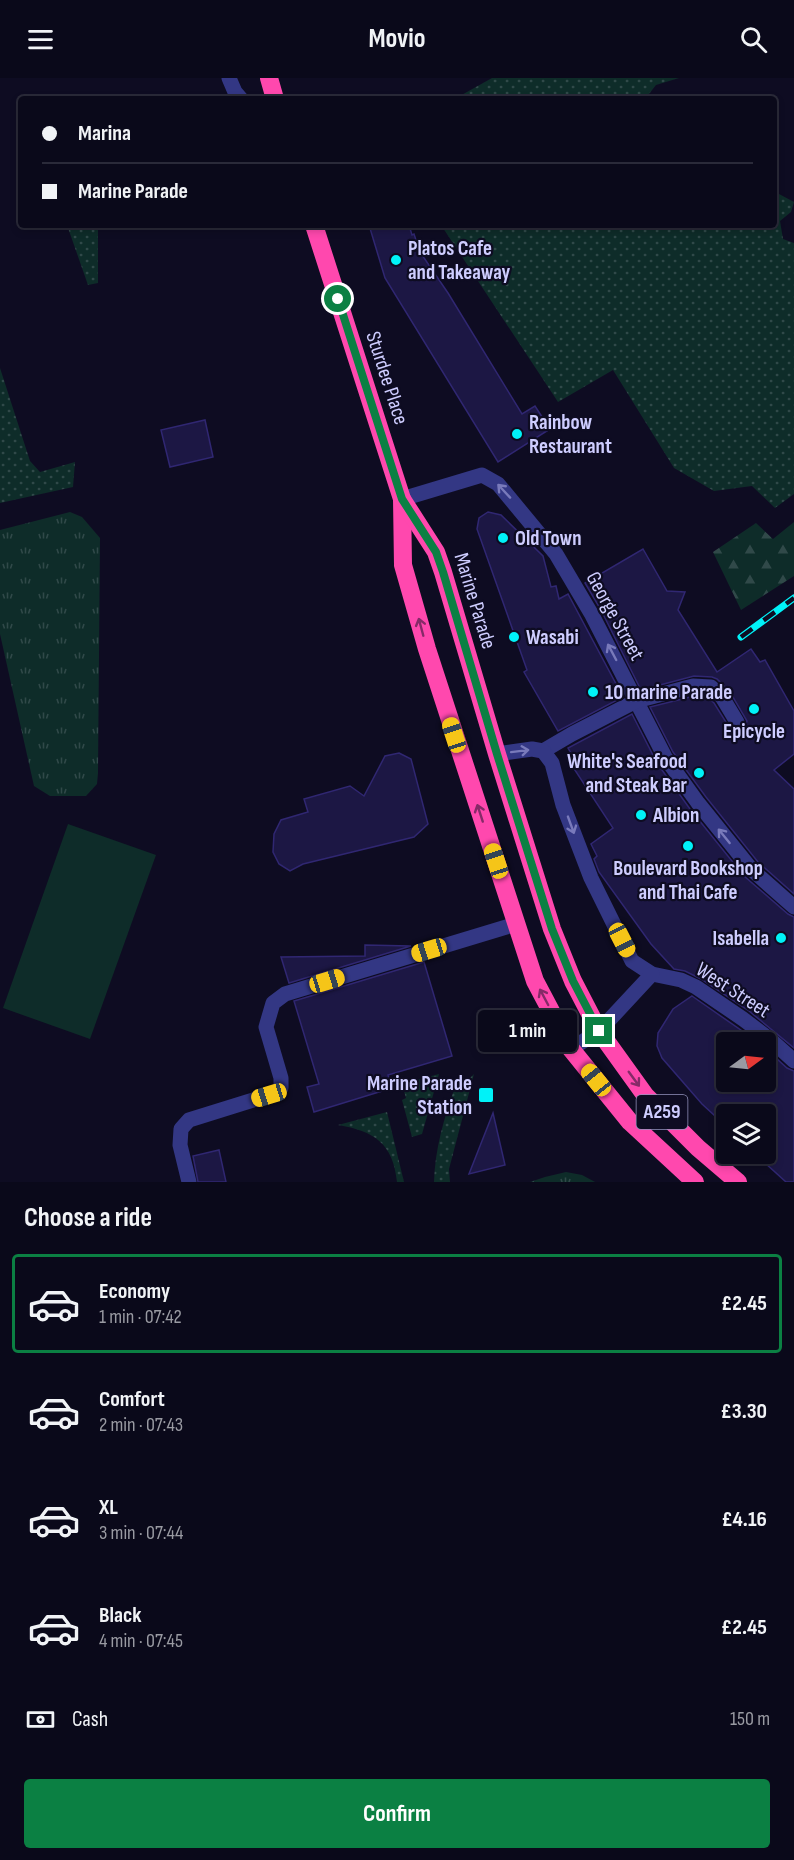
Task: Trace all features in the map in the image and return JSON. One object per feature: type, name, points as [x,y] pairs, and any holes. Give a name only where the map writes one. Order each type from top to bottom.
[{"type":"highway","points":[[269,78],[274,96]]},
{"type":"highway","name":"Sturdee Place","points":[[315,231],[402,499]]},
{"type":"highway","name":"Marine Parade","points":[[402,499],[436,552],[552,929],[573,981],[599,1031]]},
{"type":"highway","name":"A259","points":[[402,499],[403,565],[427,649],[535,981],[571,1049],[630,1122],[695,1182]]},
{"type":"highway","name":"A259","points":[[599,1031],[645,1095],[698,1148],[738,1182]]},
{"type":"street","points":[[229,78],[238,96]]},
{"type":"street","name":"George Street","points":[[402,499],[482,475],[498,484],[556,554],[592,615],[666,757],[698,804],[751,869],[794,908]]},
{"type":"street","points":[[497,754],[532,749],[543,752],[636,700],[693,686],[711,687],[722,697],[737,722]]},
{"type":"street","name":"West Street","points":[[543,752],[552,763],[563,805],[591,878],[632,961],[652,974],[681,980],[696,987],[750,1024],[794,1061]]},
{"type":"street","points":[[189,1182],[180,1145],[181,1129],[189,1120],[269,1095],[281,1088],[266,1027],[273,1003],[285,994],[516,924]]},
{"type":"street","points":[[571,1049],[599,1031],[652,974]]},
{"type":"green space","points":[[492,78],[679,78],[656,85],[647,96],[460,96]]},
{"type":"green space","points":[[777,194],[794,202],[791,212],[780,221],[783,239],[794,243],[794,494],[775,508],[752,486],[714,491],[674,468],[613,370],[558,402],[443,228],[777,228]]},
{"type":"green space","points":[[68,228],[98,228],[98,283],[88,285]]},
{"type":"green space","points":[[0,368],[30,461],[40,472],[75,462],[73,487],[0,503]]},
{"type":"green space","points":[[70,512],[82,517],[100,538],[98,773],[97,784],[86,796],[50,796],[34,786],[0,634],[0,530]]},
{"type":"green space","points":[[794,522],[794,576],[741,610],[713,552],[756,523],[773,539]]},
{"type":"green space","points":[[68,824],[156,855],[90,1039],[3,1008]]},
{"type":"green space","points":[[439,1074],[422,1134],[412,1137],[402,1100],[406,1098],[402,1084]]},
{"type":"green space","points":[[474,1074],[449,1169],[450,1182],[434,1182],[441,1134],[455,1087],[464,1084]]},
{"type":"green space","points":[[387,1112],[404,1182],[397,1182],[391,1157],[380,1141],[362,1131],[338,1125]]},
{"type":"green space","points":[[566,1172],[582,1175],[595,1182],[530,1182],[545,1177]]},
{"type":"building","points":[[370,228],[410,228],[420,252],[448,293],[522,414],[535,406],[550,429],[498,462],[385,278]]},
{"type":"building","points":[[205,420],[213,457],[170,467],[161,430]]},
{"type":"building","points":[[488,512],[501,515],[543,556],[551,587],[556,586],[559,599],[568,594],[623,697],[558,731],[524,672],[527,670],[477,529],[479,518]]},
{"type":"building","points":[[643,549],[667,591],[685,592],[678,610],[717,672],[751,649],[760,662],[765,660],[794,711],[794,754],[774,770],[794,789],[794,894],[758,862],[706,797],[673,752],[650,707],[694,696],[707,697],[714,703],[729,727],[738,732],[745,727],[747,721],[730,692],[717,679],[694,676],[641,690],[585,583]]},
{"type":"building","points":[[632,714],[657,763],[690,809],[744,876],[794,917],[794,1048],[749,1011],[701,979],[685,971],[674,969],[651,944],[599,872],[594,859],[597,856],[591,844],[613,828],[567,758],[572,755],[568,748]]},
{"type":"building","points":[[399,753],[411,759],[428,824],[414,837],[303,864],[290,871],[279,864],[273,852],[274,834],[281,820],[308,812],[304,799],[350,786],[364,796],[385,756]]},
{"type":"building","points":[[365,945],[411,946],[289,983],[281,957],[365,956]]},
{"type":"building","points":[[424,962],[452,1056],[388,1075],[392,1088],[314,1112],[307,1087],[319,1084],[294,1001]]},
{"type":"building","points":[[692,996],[744,1032],[716,1032],[716,1092],[776,1092],[776,1058],[794,1071],[794,1182],[786,1182],[766,1164],[776,1164],[776,1104],[716,1104],[716,1117],[662,1058],[657,1046],[658,1033],[673,1009]]},
{"type":"building","points":[[493,1113],[505,1165],[469,1174]]},
{"type":"building","points":[[219,1150],[226,1182],[198,1182],[193,1156]]},
{"type":"railway","points":[[741,637],[794,598]]},
{"type":"place","name":"Platos Cafe and Takeaway","points":[[396,260]]},
{"type":"place","name":"Rainbow Restaurant","points":[[517,434]]},
{"type":"place","name":"Old Town","points":[[503,538]]},
{"type":"place","name":"Wasabi","points":[[514,637]]},
{"type":"place","name":"10 marine Parade","points":[[593,692]]},
{"type":"place","name":"Epicycle","points":[[754,709]]},
{"type":"place","name":"White's Seafood and Steak Bar","points":[[699,773]]},
{"type":"place","name":"Albion","points":[[641,815]]},
{"type":"place","name":"Boulevard Bookshop and Thai Cafe","points":[[688,846]]},
{"type":"place","name":"Isabella","points":[[781,938]]},
{"type":"place","name":"Marine Parade Station","points":[[486,1095]]},
{"type":"route","points":[[338,299],[402,499],[436,552],[443,572],[552,929],[573,981],[599,1031]]}]
